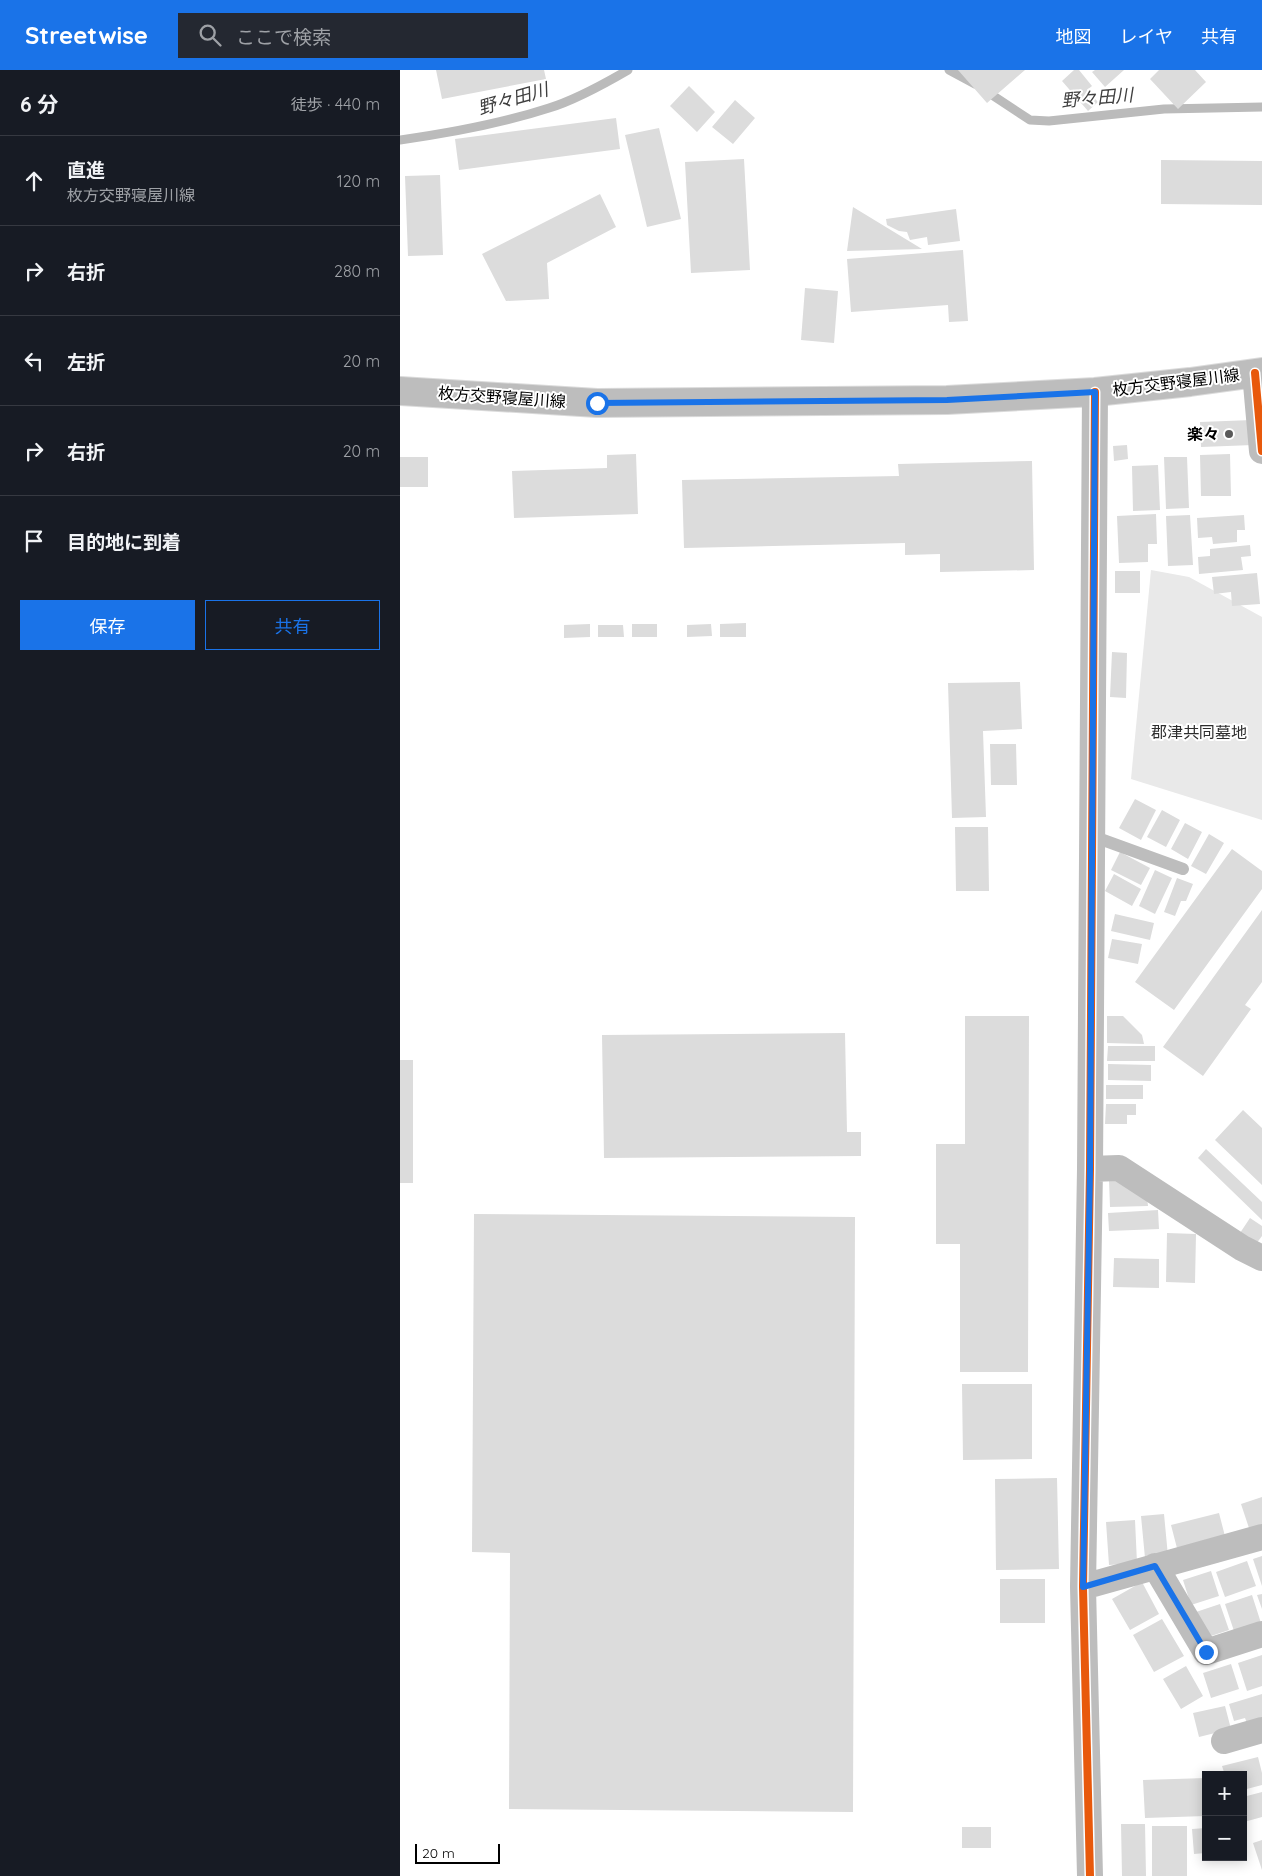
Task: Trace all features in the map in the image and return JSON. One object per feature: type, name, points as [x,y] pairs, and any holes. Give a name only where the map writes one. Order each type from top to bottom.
[{"type":"main road","name":"枚方交野寝屋川線","points":[[400,391],[597,403],[947,400],[1095,392],[1190,382],[1259,372]]},
{"type":"street","points":[[1259,372],[1262,451]]},
{"type":"street","points":[[1090,1876],[1083,1587],[1090,1169],[1095,392]]},
{"type":"street","points":[[1090,1169],[1119,1168],[1242,1248],[1262,1258]]},
{"type":"street","points":[[1083,1587],[1262,1537]]},
{"type":"street","points":[[1155,1566],[1206,1652],[1262,1634]]},
{"type":"street","points":[[1224,1741],[1262,1730]]},
{"type":"lane","points":[[1092,836],[1184,869]]},
{"type":"green space","name":"郡津共同墓地","points":[[1151,570],[1189,577],[1262,617],[1262,820],[1131,779]]},
{"type":"building","points":[[436,70],[544,70],[546,79],[442,99]]},
{"type":"building","points":[[958,70],[1025,70],[987,103]]},
{"type":"building","points":[[1074,70],[1079,70],[1092,86],[1087,90],[1098,102],[1088,111],[1062,81]]},
{"type":"building","points":[[1095,70],[1124,70],[1105,87],[1092,72]]},
{"type":"building","points":[[1159,70],[1195,70],[1206,82],[1178,109],[1150,79]]},
{"type":"building","points":[[689,86],[715,112],[697,132],[670,106]]},
{"type":"building","points":[[735,100],[755,118],[733,144],[712,127]]},
{"type":"building","points":[[616,118],[620,149],[459,170],[455,139]]},
{"type":"building","points":[[659,128],[681,219],[647,227],[625,135]]},
{"type":"building","points":[[744,159],[750,270],[691,273],[685,162]]},
{"type":"building","points":[[1161,160],[1262,161],[1262,205],[1161,204]]},
{"type":"building","points":[[440,175],[443,255],[408,256],[405,176]]},
{"type":"building","points":[[600,194],[616,227],[547,263],[549,299],[506,301],[482,254]]},
{"type":"building","points":[[853,207],[922,249],[847,251]]},
{"type":"building","points":[[956,209],[960,241],[928,245],[927,237],[910,240],[907,232],[899,231],[887,225],[886,219]]},
{"type":"building","points":[[963,250],[968,321],[949,322],[948,305],[851,312],[847,259]]},
{"type":"building","points":[[805,288],[838,291],[834,343],[801,340]]},
{"type":"building","points":[[1252,420],[1253,445],[1201,447],[1200,422]]},
{"type":"building","points":[[1127,445],[1128,459],[1114,461],[1113,446]]},
{"type":"building","points":[[636,454],[638,514],[514,518],[512,471],[607,468],[607,455]]},
{"type":"building","points":[[1230,454],[1231,496],[1201,496],[1200,455]]},
{"type":"building","points":[[400,457],[428,457],[428,487],[400,487]]},
{"type":"building","points":[[1164,457],[1187,457],[1189,508],[1166,509]]},
{"type":"building","points":[[1032,461],[1034,570],[940,572],[940,554],[905,555],[905,543],[684,548],[682,480],[899,476],[898,464]]},
{"type":"building","points":[[1158,465],[1160,510],[1133,511],[1132,466]]},
{"type":"building","points":[[1156,514],[1157,544],[1148,544],[1148,562],[1119,563],[1117,516]]},
{"type":"building","points":[[1190,515],[1193,565],[1168,566],[1166,516]]},
{"type":"building","points":[[1244,515],[1245,530],[1237,530],[1237,542],[1213,544],[1212,537],[1198,538],[1197,518]]},
{"type":"building","points":[[1250,545],[1251,556],[1241,557],[1243,570],[1199,574],[1198,557],[1210,556],[1210,549]]},
{"type":"building","points":[[1115,571],[1140,571],[1140,593],[1115,593]]},
{"type":"building","points":[[1257,573],[1260,604],[1232,606],[1231,592],[1214,594],[1212,577]]},
{"type":"building","points":[[746,623],[746,637],[720,637],[720,624]]},
{"type":"building","points":[[590,624],[590,637],[564,638],[564,625]]},
{"type":"building","points":[[632,624],[657,624],[657,637],[632,637]]},
{"type":"building","points":[[711,624],[712,636],[687,637],[687,625]]},
{"type":"building","points":[[598,625],[623,625],[624,637],[598,637]]},
{"type":"building","points":[[1112,652],[1127,653],[1126,698],[1110,697]]},
{"type":"building","points":[[1020,682],[1022,729],[983,731],[986,817],[952,818],[948,683]]},
{"type":"building","points":[[990,744],[1016,744],[1017,785],[991,785]]},
{"type":"building","points":[[1135,799],[1156,810],[1141,840],[1119,828]]},
{"type":"building","points":[[1162,810],[1180,820],[1166,847],[1147,837]]},
{"type":"building","points":[[1185,823],[1202,832],[1188,859],[1171,849]]},
{"type":"building","points":[[955,827],[988,827],[989,891],[956,891]]},
{"type":"building","points":[[1209,834],[1224,843],[1206,874],[1191,866]]},
{"type":"building","points":[[1232,849],[1262,871],[1262,889],[1174,1010],[1135,982]]},
{"type":"building","points":[[1120,852],[1150,868],[1141,885],[1111,870]]},
{"type":"building","points":[[1155,870],[1172,878],[1155,914],[1139,906]]},
{"type":"building","points":[[1114,874],[1141,889],[1132,906],[1105,891]]},
{"type":"building","points":[[1177,878],[1193,884],[1186,901],[1181,901],[1175,916],[1164,912]]},
{"type":"building","points":[[1262,910],[1262,982],[1245,1005],[1251,1009],[1203,1076],[1163,1047]]},
{"type":"building","points":[[1115,914],[1154,923],[1150,940],[1111,931]]},
{"type":"building","points":[[1112,939],[1142,944],[1138,964],[1108,958]]},
{"type":"building","points":[[965,1016],[1029,1016],[1028,1372],[960,1372],[960,1244],[936,1244],[936,1144],[965,1144]]},
{"type":"building","points":[[1107,1016],[1123,1016],[1142,1035],[1144,1044],[1107,1043]]},
{"type":"building","points":[[845,1033],[847,1132],[861,1132],[861,1156],[604,1158],[602,1035]]},
{"type":"building","points":[[1108,1046],[1155,1046],[1155,1061],[1107,1061]]},
{"type":"building","points":[[400,1060],[413,1060],[413,1183],[400,1183]]},
{"type":"building","points":[[1108,1064],[1151,1065],[1151,1081],[1108,1080]]},
{"type":"building","points":[[1106,1085],[1143,1085],[1143,1099],[1106,1099]]},
{"type":"building","points":[[1106,1104],[1136,1104],[1136,1115],[1127,1115],[1127,1124],[1105,1124]]},
{"type":"building","points":[[1243,1110],[1262,1128],[1262,1185],[1215,1140]]},
{"type":"building","points":[[1206,1149],[1262,1202],[1262,1220],[1198,1158]]},
{"type":"building","points":[[1109,1180],[1124,1180],[1147,1197],[1148,1206],[1110,1207]]},
{"type":"building","points":[[1158,1210],[1159,1229],[1109,1231],[1108,1213]]},
{"type":"building","points":[[474,1214],[855,1217],[853,1812],[509,1809],[510,1553],[472,1552]]},
{"type":"building","points":[[1250,1218],[1262,1226],[1262,1236],[1256,1244],[1240,1233]]},
{"type":"building","points":[[1167,1233],[1196,1234],[1195,1283],[1166,1282]]},
{"type":"building","points":[[1114,1258],[1159,1259],[1159,1288],[1113,1287]]},
{"type":"building","points":[[962,1384],[1032,1384],[1032,1459],[963,1460]]},
{"type":"building","points":[[1057,1478],[1059,1569],[996,1570],[995,1479]]},
{"type":"building","points":[[1262,1497],[1262,1527],[1250,1531],[1241,1504]]},
{"type":"building","points":[[1219,1513],[1226,1540],[1178,1552],[1171,1525]]},
{"type":"building","points":[[1164,1514],[1168,1556],[1145,1558],[1141,1516]]},
{"type":"building","points":[[1135,1520],[1137,1563],[1109,1565],[1106,1522]]},
{"type":"building","points":[[1262,1556],[1262,1586],[1253,1559]]},
{"type":"building","points":[[1247,1561],[1256,1586],[1225,1597],[1216,1572]]},
{"type":"building","points":[[1211,1571],[1219,1596],[1191,1605],[1183,1580]]},
{"type":"building","points":[[1000,1579],[1045,1579],[1045,1623],[1000,1623]]},
{"type":"building","points":[[1142,1582],[1159,1614],[1130,1630],[1112,1599]]},
{"type":"building","points":[[1262,1594],[1262,1609],[1257,1595]]},
{"type":"building","points":[[1252,1595],[1261,1623],[1234,1631],[1225,1604]]},
{"type":"building","points":[[1220,1604],[1229,1630],[1205,1638],[1196,1612]]},
{"type":"building","points":[[1162,1619],[1184,1656],[1154,1672],[1133,1635]]},
{"type":"building","points":[[1262,1655],[1262,1686],[1247,1691],[1238,1663]]},
{"type":"building","points":[[1231,1664],[1239,1689],[1211,1698],[1203,1673]]},
{"type":"building","points":[[1186,1666],[1203,1696],[1181,1709],[1163,1679]]},
{"type":"building","points":[[1262,1694],[1262,1721],[1248,1726],[1245,1718],[1234,1721],[1229,1704]]},
{"type":"building","points":[[1225,1706],[1231,1729],[1199,1737],[1193,1713]]},
{"type":"building","points":[[1258,1757],[1262,1773],[1262,1785],[1247,1789],[1247,1771],[1224,1771],[1222,1766]]},
{"type":"building","points":[[1202,1778],[1202,1816],[1145,1818],[1143,1780]]},
{"type":"building","points":[[1262,1792],[1262,1817],[1247,1821],[1247,1796]]},
{"type":"building","points":[[1121,1824],[1145,1824],[1146,1876],[1122,1876]]},
{"type":"building","points":[[1152,1826],[1187,1826],[1187,1876],[1152,1876]]},
{"type":"building","points":[[962,1827],[991,1827],[991,1848],[962,1848]]},
{"type":"building","points":[[1202,1828],[1202,1853],[1194,1854],[1192,1829]]},
{"type":"building","points":[[1262,1840],[1262,1870],[1253,1843]]},
{"type":"waterway","name":"野々田川","points":[[400,140],[475,127],[531,114],[579,96],[628,70]]},
{"type":"waterway","name":"野々田川","points":[[949,70],[975,84]]},
{"type":"waterway","name":"野々田川","points":[[986,91],[1030,120],[1049,121],[1164,109],[1262,107]]},
{"type":"cycle path","points":[[1255,373],[1262,451]]},
{"type":"cycle path","points":[[1090,1876],[1083,1587],[1090,1169],[1095,392]]},
{"type":"place","name":"楽々","points":[[1229,434]]},
{"type":"route","points":[[597,403],[947,400],[1095,392],[1090,1169],[1083,1587],[1155,1566],[1206,1652]]}]
